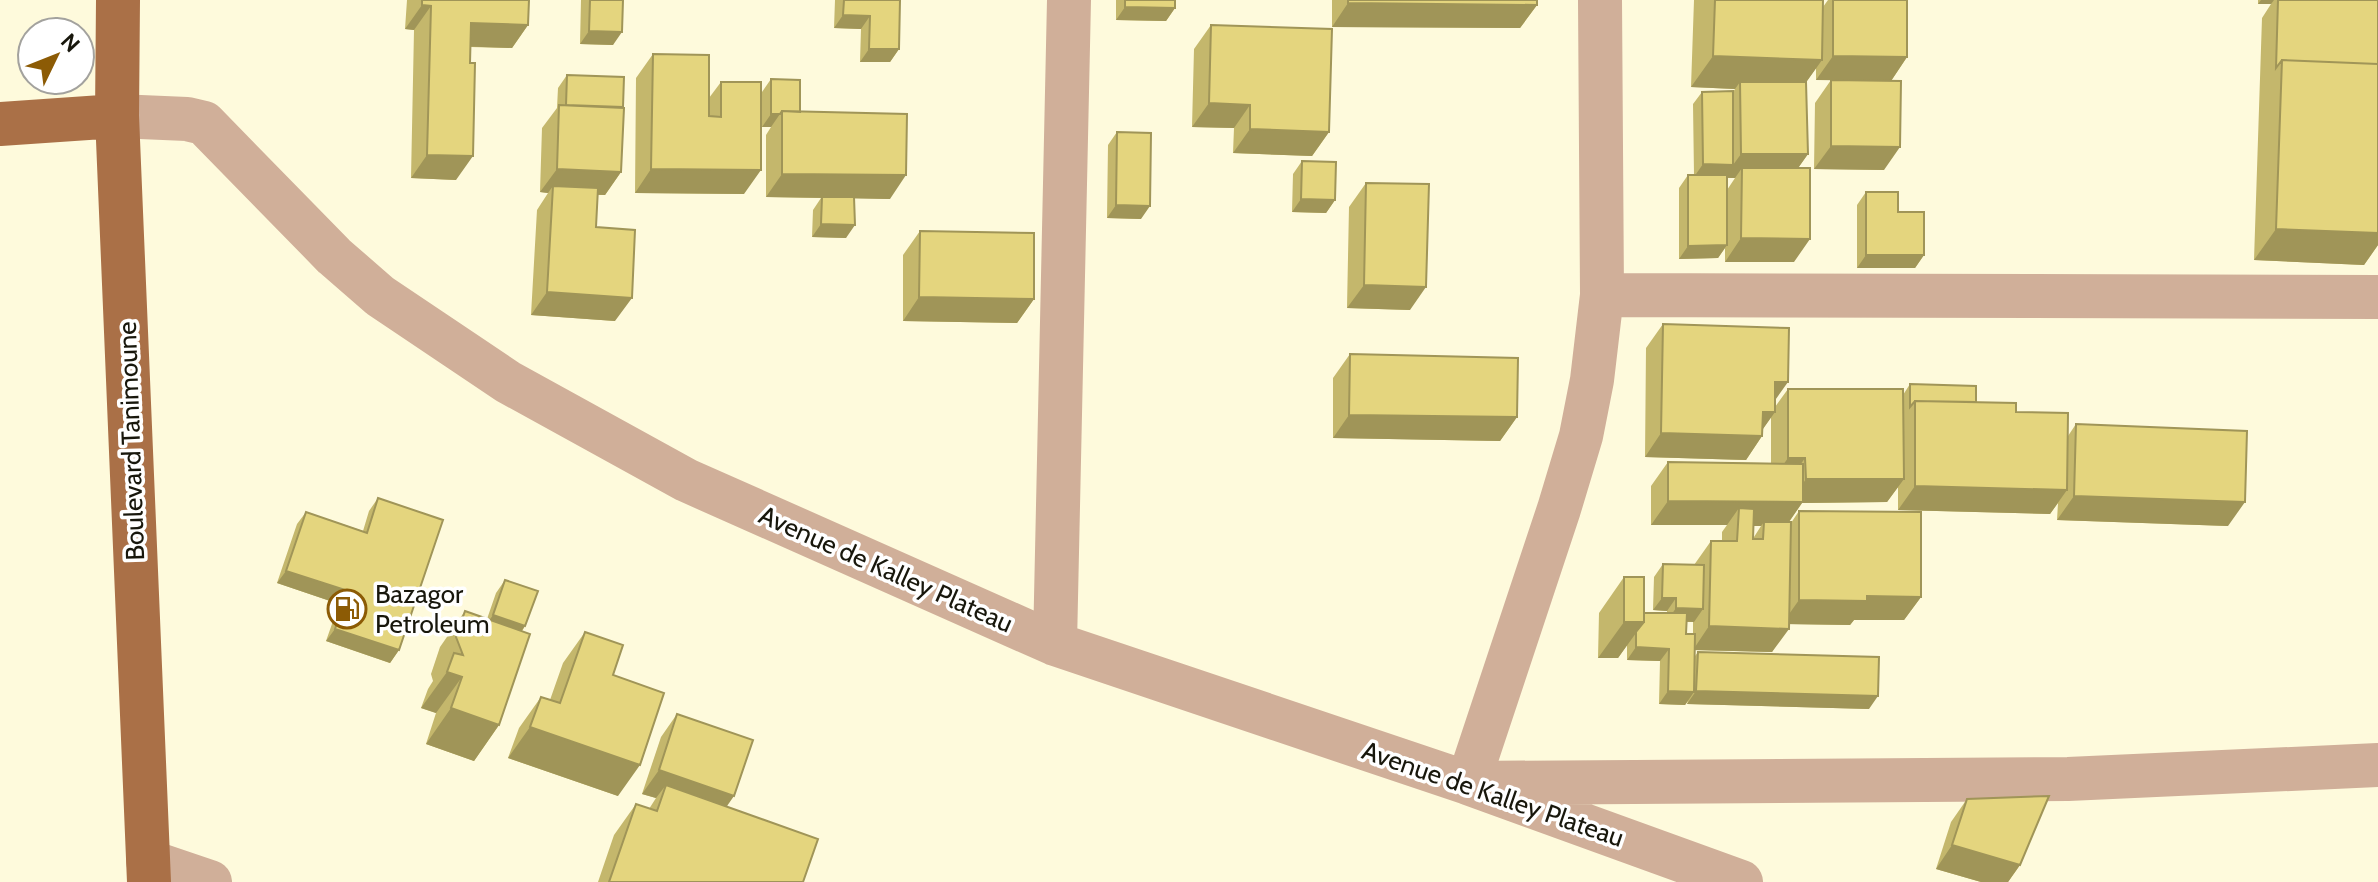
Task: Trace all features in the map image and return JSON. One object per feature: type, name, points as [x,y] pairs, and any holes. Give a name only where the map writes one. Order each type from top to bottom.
[{"type":"main road","name":"Boulevard Tanimoune","points":[[118,0],[117,116],[149,872]]},
{"type":"main road","points":[[0,124],[117,116]]},
{"type":"street","points":[[1055,644],[1069,0]]},
{"type":"street","points":[[1600,0],[1602,295],[1592,380],[1581,436],[1468,783],[2068,779],[2378,765]]},
{"type":"street","name":"Avenue de Kalley Plateau","points":[[117,116],[187,119],[204,123],[334,256],[380,296],[508,382],[686,480],[1055,644],[1468,783],[1741,882]]},
{"type":"street","points":[[1602,295],[2378,297]]},
{"type":"street","points":[[149,872],[210,882]]},
{"type":"building","points":[[422,0],[529,0],[528,25],[471,23],[470,63],[475,63],[473,156],[427,155],[431,6],[422,5]]},
{"type":"building","points":[[590,0],[623,0],[622,32],[589,31]]},
{"type":"building","points":[[844,0],[900,0],[899,49],[869,49],[870,16],[843,15]]},
{"type":"building","points":[[1125,0],[1175,0],[1175,8],[1125,7]]},
{"type":"building","points":[[1348,0],[1537,0],[1537,5],[1348,3]]},
{"type":"building","points":[[1715,0],[1823,0],[1822,60],[1713,56]]},
{"type":"building","points":[[1833,0],[1907,0],[1907,57],[1833,56]]},
{"type":"building","points":[[2278,0],[2378,0],[2378,64],[2282,60],[2276,68]]},
{"type":"building","points":[[1211,25],[1332,29],[1329,132],[1250,129],[1250,105],[1209,103]]},
{"type":"building","points":[[653,54],[709,55],[709,116],[721,117],[721,82],[761,82],[761,170],[651,169]]},
{"type":"building","points":[[2282,60],[2378,64],[2378,233],[2276,229]]},
{"type":"building","points":[[567,75],[624,77],[623,107],[566,105]]},
{"type":"building","points":[[771,79],[800,80],[800,112],[771,114]]},
{"type":"building","points":[[1831,80],[1901,81],[1900,147],[1831,146]]},
{"type":"building","points":[[1740,82],[1806,82],[1808,154],[1741,154]]},
{"type":"building","points":[[1733,91],[1733,165],[1703,164],[1702,92]]},
{"type":"building","points":[[559,105],[624,108],[621,172],[557,169]]},
{"type":"building","points":[[782,111],[907,114],[906,175],[782,174]]},
{"type":"building","points":[[1117,132],[1151,133],[1150,206],[1116,205]]},
{"type":"building","points":[[1302,161],[1336,162],[1335,200],[1301,199]]},
{"type":"building","points":[[1742,168],[1810,168],[1810,239],[1741,238]]},
{"type":"building","points":[[1688,175],[1727,175],[1727,245],[1688,246]]},
{"type":"building","points":[[1366,183],[1429,184],[1426,287],[1364,285]]},
{"type":"building","points":[[553,186],[598,188],[596,227],[635,230],[632,298],[547,292]]},
{"type":"building","points":[[1866,192],[1898,192],[1898,212],[1924,212],[1924,255],[1866,255]]},
{"type":"building","points":[[822,197],[854,197],[855,225],[821,224]]},
{"type":"building","points":[[920,231],[1034,233],[1034,299],[919,297]]},
{"type":"building","points":[[1663,324],[1789,328],[1788,382],[1775,382],[1775,412],[1763,412],[1762,436],[1661,433]]},
{"type":"building","points":[[1350,354],[1518,358],[1517,417],[1349,415]]},
{"type":"building","points":[[1910,384],[1976,386],[1976,402],[1915,401],[1910,407]]},
{"type":"building","points":[[1788,389],[1903,389],[1904,479],[1806,479],[1805,458],[1788,458]]},
{"type":"building","points":[[1915,401],[2016,403],[2016,412],[2068,413],[2067,490],[1915,486]]},
{"type":"building","points":[[2076,424],[2247,431],[2245,502],[2074,496]]},
{"type":"building","points":[[1668,462],[1803,464],[1803,502],[1668,501]]},
{"type":"building","points":[[378,498],[443,520],[399,650],[335,629],[348,591],[286,571],[306,512],[367,533]]},
{"type":"building","points":[[1739,508],[1754,509],[1753,539],[1763,539],[1764,522],[1791,522],[1789,629],[1709,626],[1711,541],[1737,541]]},
{"type":"building","points":[[1799,511],[1921,512],[1921,597],[1867,596],[1867,601],[1799,600]]},
{"type":"building","points":[[1663,564],[1704,565],[1703,609],[1676,608],[1676,598],[1662,598]]},
{"type":"building","points":[[1624,577],[1644,577],[1644,622],[1624,622]]},
{"type":"building","points":[[505,580],[538,591],[525,626],[493,615]]},
{"type":"building","points":[[465,611],[530,634],[499,725],[451,708],[462,677],[447,672],[454,653],[463,655],[456,637]]},
{"type":"building","points":[[1644,613],[1687,613],[1686,634],[1695,634],[1694,692],[1668,691],[1669,649],[1636,647],[1636,632],[1644,622]]},
{"type":"building","points":[[585,632],[623,645],[613,675],[664,693],[640,765],[530,727],[541,697],[560,703]]},
{"type":"building","points":[[1698,652],[1879,657],[1878,696],[1696,691]]},
{"type":"building","points":[[677,714],[753,740],[734,796],[659,770]]},
{"type":"building","points":[[666,785],[818,839],[803,882],[609,882],[636,804],[657,811]]},
{"type":"building","points":[[2049,796],[2020,865],[1952,845],[1967,799]]},
{"type":"place","name":"Bazagor Petroleum","points":[[347,609]]}]
